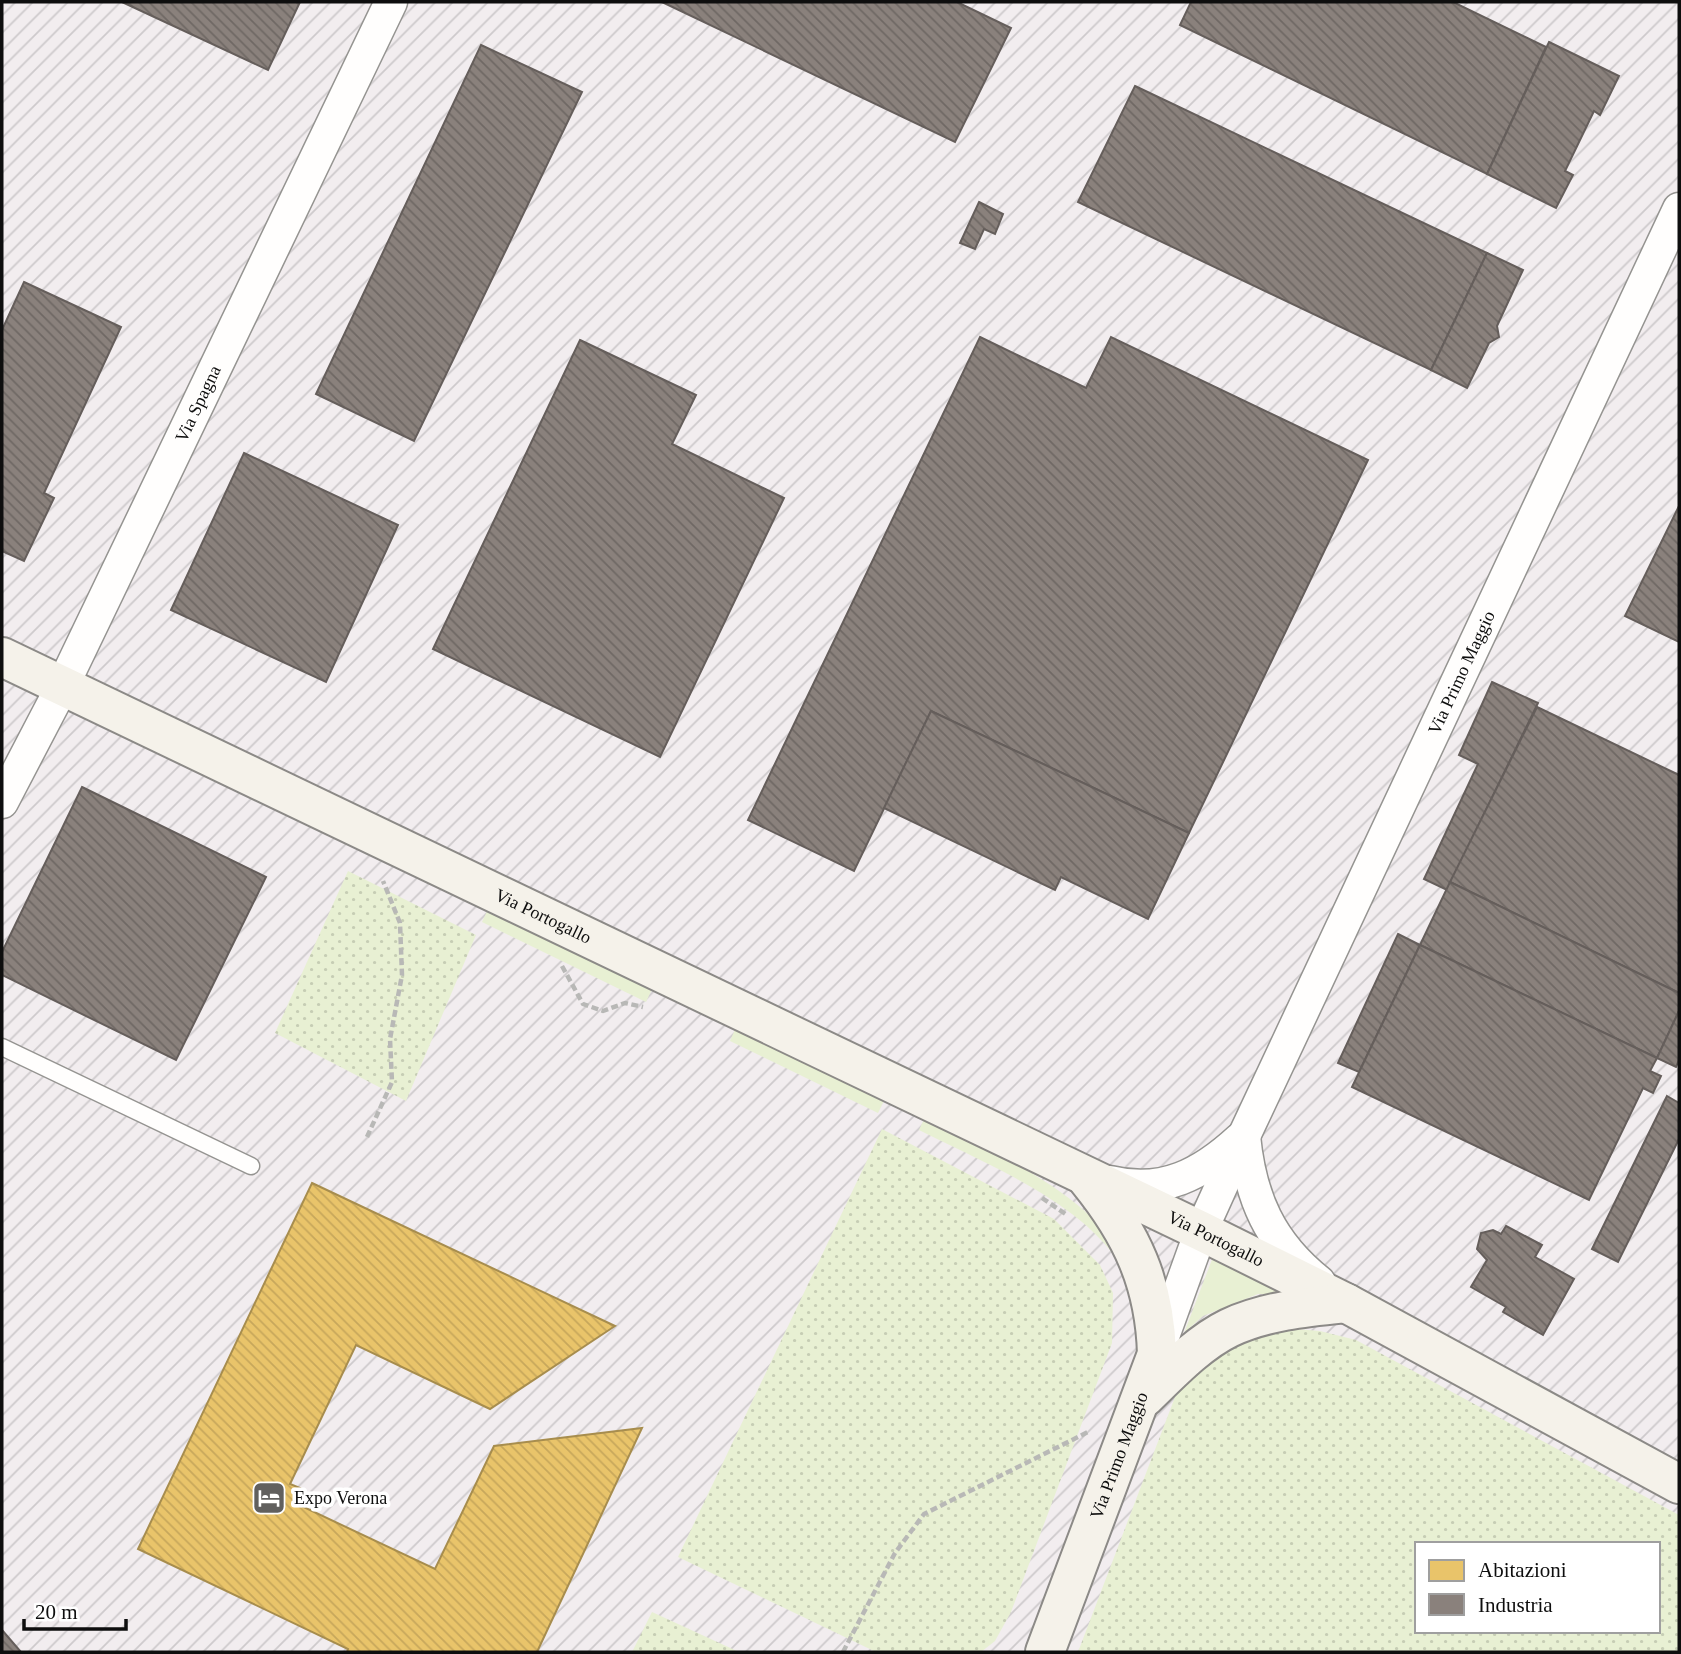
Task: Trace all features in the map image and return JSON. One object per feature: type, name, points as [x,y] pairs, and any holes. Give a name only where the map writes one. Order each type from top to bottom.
[{"type":"main road","name":"Via Portogallo","points":[[2,657],[1346,1303]]},
{"type":"main road","name":"Via Portogallo","points":[[1085,1176],[1112,1210],[1148,1283],[1156,1324],[1157,1354],[1142,1399]]},
{"type":"main road","name":"Via Primo Maggio","points":[[1045,1652],[1142,1399],[1172,1371],[1229,1328],[1303,1308],[1346,1303]]},
{"type":"main road","points":[[1346,1303],[1679,1484]]},
{"type":"street","name":"Via Spagna","points":[[2,802],[62,687],[391,2]]},
{"type":"street","name":"Via Primo Maggio","points":[[1157,1354],[1201,1231],[1244,1136],[1679,209]]},
{"type":"street","name":"Via Primo Maggio","points":[[1085,1176],[1139,1187],[1163,1186],[1202,1170],[1244,1136]]},
{"type":"street","points":[[1244,1136],[1251,1180],[1262,1215],[1277,1242],[1304,1270],[1346,1303]]},
{"type":"lane","points":[[2,1047],[250,1166]]},
{"type":"path","points":[[368,1137],[392,1082],[390,1039],[402,975],[400,923],[379,870]]},
{"type":"path","points":[[552,961],[564,967],[572,987],[583,1003],[603,1011],[625,1003],[652,1009]]},
{"type":"path","points":[[1041,1197],[1076,1222]]},
{"type":"path","points":[[844,1652],[895,1553],[924,1514],[1093,1430]]},
{"type":"shaded area","points":[[2,2],[1679,2],[1679,1652],[2,1652]]},
{"type":"green space","points":[[348,871],[476,935],[406,1101],[275,1033]]},
{"type":"green space","points":[[489,907],[653,987],[646,1002],[482,922]]},
{"type":"green space","points":[[736,1027],[885,1099],[878,1113],[730,1041]]},
{"type":"green space","points":[[924,1119],[1028,1171],[1062,1193],[1092,1218],[1116,1247],[1133,1280],[1139,1319],[1134,1318],[1131,1291],[1119,1263],[1099,1237],[1073,1214],[1042,1194],[919,1130]]},
{"type":"green space","points":[[882,1129],[1054,1219],[1100,1265],[1113,1293],[1112,1343],[1011,1612],[995,1641],[981,1652],[876,1652],[678,1557]]},
{"type":"green space","points":[[1216,1249],[1293,1294],[1258,1294],[1203,1316],[1184,1333]]},
{"type":"green space","points":[[1284,1328],[1320,1331],[1356,1340],[1679,1515],[1679,1652],[1078,1652],[1175,1397],[1198,1371],[1237,1345]]},
{"type":"green space","points":[[652,1612],[739,1652],[632,1652]]},
{"type":"building: Abitazioni","points":[[312,1183],[615,1326],[490,1409],[356,1345],[290,1484],[300,1488],[293,1502],[435,1569],[494,1446],[642,1428],[537,1652],[347,1652],[348,1649],[138,1549]]},
{"type":"building: Industria","points":[[122,2],[300,2],[268,70]]},
{"type":"building: Industria","points":[[662,2],[957,2],[1011,28],[955,142]]},
{"type":"building: Industria","points":[[1191,2],[1453,2],[1546,47],[1487,174],[1180,25]]},
{"type":"building: Industria","points":[[1549,42],[1619,76],[1600,115],[1594,111],[1565,171],[1573,175],[1556,208],[1487,174]]},
{"type":"building: Industria","points":[[481,45],[582,92],[414,441],[316,394]]},
{"type":"building: Industria","points":[[1135,86],[1487,253],[1431,370],[1078,202]]},
{"type":"building: Industria","points":[[979,202],[1003,214],[995,234],[984,229],[975,249],[960,243]]},
{"type":"building: Industria","points":[[1487,253],[1523,270],[1497,326],[1499,337],[1489,343],[1467,388],[1431,370]]},
{"type":"building: Industria","points":[[24,282],[121,327],[44,493],[54,498],[24,561],[2,551],[2,330]]},
{"type":"building: Industria","points":[[980,337],[1086,388],[1111,337],[1368,460],[1189,833],[931,711],[854,871],[748,820]]},
{"type":"building: Industria","points":[[580,340],[696,395],[672,444],[784,498],[660,757],[433,649]]},
{"type":"building: Industria","points":[[244,453],[398,525],[326,682],[171,610]]},
{"type":"building: Industria","points":[[1679,506],[1679,642],[1625,616]]},
{"type":"building: Industria","points":[[1492,682],[1538,703],[1447,890],[1424,879],[1478,764],[1459,755]]},
{"type":"building: Industria","points":[[1537,707],[1679,775],[1679,993],[1450,882]]},
{"type":"building: Industria","points":[[931,711],[1189,833],[1148,919],[1061,877],[1055,890],[884,808]]},
{"type":"building: Industria","points":[[82,787],[266,877],[176,1060],[2,975],[2,952]]},
{"type":"building: Industria","points":[[1450,882],[1679,993],[1679,1011],[1657,1058],[1420,945]]},
{"type":"building: Industria","points":[[1398,934],[1420,945],[1359,1072],[1338,1063]]},
{"type":"building: Industria","points":[[1420,945],[1657,1058],[1650,1071],[1661,1076],[1653,1093],[1643,1088],[1589,1200],[1352,1087]]},
{"type":"building: Industria","points":[[1679,1011],[1679,1060],[1676,1067],[1657,1058]]},
{"type":"building: Industria","points":[[1667,1096],[1679,1103],[1679,1139],[1618,1262],[1592,1249]]},
{"type":"building: Industria","points":[[1506,1226],[1542,1245],[1535,1257],[1574,1279],[1543,1335],[1503,1312],[1506,1307],[1471,1287],[1487,1260],[1477,1249],[1481,1233],[1493,1230],[1501,1234]]},
{"type":"building: Industria","points":[[2,1630],[21,1652],[2,1652]]},
{"type":"place","name":"Expo Verona","points":[[269,1498]]}]
